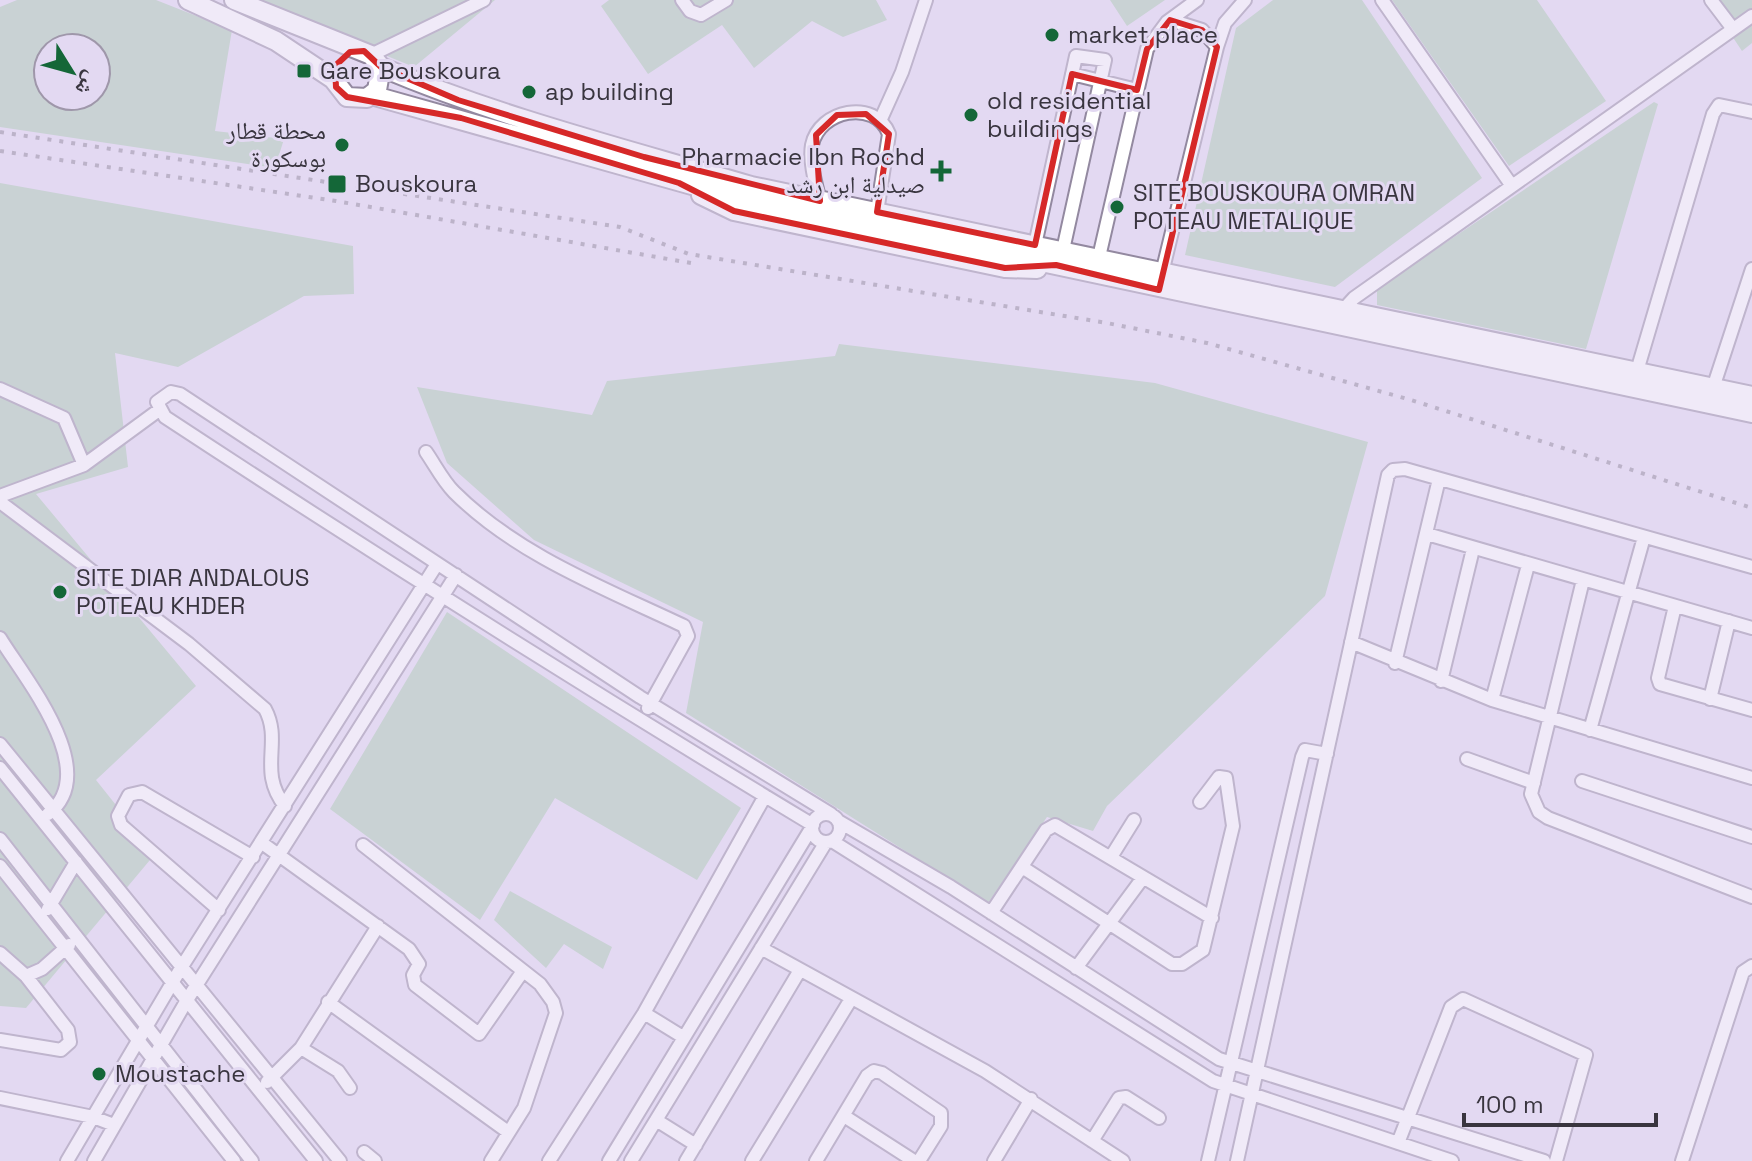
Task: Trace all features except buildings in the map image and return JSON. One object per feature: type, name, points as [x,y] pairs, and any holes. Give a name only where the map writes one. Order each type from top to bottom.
[{"type":"street","points":[[188,0],[276,41],[333,79],[347,97],[359,100],[371,95],[382,80],[369,57]]},
{"type":"street","points":[[234,0],[369,57],[458,100],[614,148],[820,201],[1035,245],[1059,258],[1159,290],[1448,346],[1752,413]]},
{"type":"street","points":[[333,79],[335,66],[342,56],[369,57],[466,6],[484,0]]},
{"type":"street","points":[[682,0],[690,11],[701,15],[726,0]]},
{"type":"street","points":[[880,121],[902,72],[926,0]]},
{"type":"street","points":[[1099,257],[1147,49],[1170,20],[1197,0]]},
{"type":"street","points":[[1159,290],[1217,47],[1225,23],[1245,0]]},
{"type":"street","points":[[1382,0],[1512,186]]},
{"type":"street","points":[[1711,0],[1733,29]]},
{"type":"street","points":[[1343,310],[1354,298],[1752,16]]},
{"type":"street","points":[[1170,20],[1202,30],[1217,47]]},
{"type":"street","points":[[1035,245],[1076,56],[1105,60],[1059,258]]},
{"type":"street","points":[[1072,74],[1137,90]]},
{"type":"street","points":[[371,95],[461,118],[679,183],[734,211],[1005,268],[1030,269],[1059,258],[1099,257],[1752,396]]},
{"type":"street","points":[[1637,371],[1713,114],[1719,105],[1752,112]]},
{"type":"street","points":[[820,201],[812,146],[822,126],[830,119],[847,113],[866,114],[880,121],[887,129],[889,143],[877,212]]},
{"type":"street","points":[[1713,388],[1752,269]]},
{"type":"street","points":[[0,389],[64,418],[84,465]]},
{"type":"street","points":[[1452,1161],[1226,1086],[829,841],[815,836],[812,826],[314,513],[159,410],[157,402],[162,395],[171,392],[180,394],[326,493],[651,704],[951,887],[1213,1056],[1544,1161]]},
{"type":"street","points":[[0,497],[84,465],[159,410]]},
{"type":"street","points":[[426,452],[452,491],[525,546],[579,576],[684,626],[688,636],[641,721]]},
{"type":"street","points":[[1237,1161],[1388,475],[1399,468],[1752,567]]},
{"type":"street","points":[[1395,663],[1439,479]]},
{"type":"street","points":[[314,513],[326,493]]},
{"type":"street","points":[[0,497],[189,644],[265,709],[271,720],[271,785],[285,806]]},
{"type":"street","points":[[1427,534],[1752,628]]},
{"type":"street","points":[[1590,730],[1644,537]]},
{"type":"street","points":[[1441,681],[1473,549]]},
{"type":"street","points":[[67,1161],[181,968],[437,564]]},
{"type":"street","points":[[1492,700],[1528,565]]},
{"type":"street","points":[[94,1161],[196,985],[456,575]]},
{"type":"street","points":[[1583,580],[1548,719],[1534,783],[1534,804],[1548,818],[1752,897]]},
{"type":"street","points":[[1675,606],[1659,681],[1665,687],[1752,710]]},
{"type":"street","points":[[1710,699],[1729,621]]},
{"type":"street","points":[[0,638],[64,746],[65,789],[53,810],[41,819]]},
{"type":"street","points":[[1351,642],[1441,681],[1548,719],[1752,778]]},
{"type":"street","points":[[0,744],[340,1161]]},
{"type":"street","points":[[1208,1161],[1302,757],[1305,750],[1327,754]]},
{"type":"street","points":[[1467,759],[1534,783]]},
{"type":"street","points":[[0,768],[316,1161]]},
{"type":"street","points":[[1022,867],[1110,921],[1172,964],[1182,964],[1203,950],[1233,826],[1226,778],[1219,777],[1200,802]]},
{"type":"street","points":[[1582,781],[1752,837]]},
{"type":"street","points":[[294,790],[312,801]]},
{"type":"street","points":[[219,910],[121,825],[118,816],[129,795],[142,792],[253,857]]},
{"type":"street","points":[[549,1161],[644,1013],[765,796]]},
{"type":"street","points":[[609,1161],[817,817],[834,818]]},
{"type":"street","points":[[631,1161],[761,948],[829,841],[840,830],[834,818]]},
{"type":"street","points":[[1111,857],[1134,820]]},
{"type":"street","points":[[991,913],[1046,830],[1055,825],[1212,918]]},
{"type":"street","points":[[0,839],[252,1161]]},
{"type":"street","points":[[262,843],[412,952],[419,964],[413,975],[415,985],[479,1034],[523,971]]},
{"type":"street","points":[[363,845],[545,989],[556,1013],[524,1108],[491,1161]]},
{"type":"street","points":[[40,916],[53,906],[76,862]]},
{"type":"street","points":[[2,872],[234,1161]]},
{"type":"street","points":[[1074,993],[1081,972],[1110,921],[1142,879]]},
{"type":"street","points":[[939,908],[951,887]]},
{"type":"street","points":[[256,1086],[272,1080],[301,1048],[378,926]]},
{"type":"street","points":[[26,976],[42,969],[78,938]]},
{"type":"street","points":[[761,948],[1031,1099],[1123,1161]]},
{"type":"street","points":[[0,953],[26,976],[68,1030],[70,1042],[61,1050],[0,1040]]},
{"type":"street","points":[[1682,1161],[1743,972],[1752,966]]},
{"type":"street","points":[[691,1153],[800,970]]},
{"type":"street","points":[[752,1161],[851,999]]},
{"type":"street","points":[[1398,1143],[1451,1007],[1461,999],[1586,1055],[1556,1161]]},
{"type":"street","points":[[328,1002],[508,1132]]},
{"type":"street","points":[[644,1013],[683,1037]]},
{"type":"street","points":[[683,1037],[699,1029],[706,1038]]},
{"type":"street","points":[[683,1037],[683,1055],[695,1057]]},
{"type":"street","points":[[301,1048],[338,1071],[350,1088]]},
{"type":"street","points":[[820,1160],[844,1116],[867,1076],[874,1071],[882,1073],[941,1113],[941,1126],[917,1161],[844,1116]]},
{"type":"street","points":[[1092,1141],[1119,1098],[1126,1097],[1159,1118]]},
{"type":"street","points":[[0,1098],[93,1117],[114,1125]]},
{"type":"street","points":[[994,1161],[1031,1099]]},
{"type":"street","points":[[656,1120],[691,1153],[705,1161]]},
{"type":"highlighted area","points":[[1170,20],[1202,30],[1217,47],[1159,290],[1056,265],[1005,268],[734,211],[679,183],[461,118],[347,97],[336,87],[335,66],[350,52],[364,51],[381,67],[458,100],[644,157],[820,201],[816,135],[837,115],[866,114],[889,134],[877,212],[1035,245],[1072,74],[1137,90],[1147,49]]},
{"type":"green space","points":[[17,0],[156,0],[232,30],[215,131],[284,139],[275,168],[0,127],[0,7]]},
{"type":"green space","points":[[250,0],[495,0],[414,67]]},
{"type":"green space","points":[[609,0],[876,0],[887,20],[843,37],[812,21],[754,68],[722,25],[648,74],[601,6]]},
{"type":"green space","points":[[1110,0],[1165,0],[1127,26]]},
{"type":"green space","points":[[1273,0],[1362,0],[1482,178],[1335,287],[1185,255],[1236,28]]},
{"type":"green space","points":[[1392,0],[1537,0],[1606,101],[1509,166]]},
{"type":"green space","points":[[1708,0],[1752,0],[1752,43],[1742,51]]},
{"type":"green space","points":[[1654,102],[1658,104],[1586,349],[1377,305],[1377,289]]},
{"type":"green space","points":[[0,183],[353,246],[354,294],[304,296],[178,367],[115,353],[128,467],[36,494],[196,686],[96,780],[155,854],[26,1008],[0,1006]]},
{"type":"green space","points":[[839,344],[1155,383],[1368,442],[1325,596],[1107,806],[1093,831],[1047,817],[988,903],[686,713],[703,622],[534,540],[447,463],[417,387],[592,415],[607,381],[835,356]]},
{"type":"green space","points":[[447,612],[741,808],[697,880],[555,798],[480,920],[330,809]]},
{"type":"green space","points":[[510,891],[612,947],[603,969],[564,944],[546,968],[494,920]]},
{"type":"railway","points":[[0,132],[620,227],[689,254],[1107,323],[1207,343],[1411,400],[1752,508]]},
{"type":"railway","points":[[0,151],[336,201],[691,263]]},
{"type":"place","name":"market place","points":[[1052,35]]},
{"type":"place","name":"Gare Bouskoura","points":[[304,71]]},
{"type":"place","name":"ap building","points":[[529,92]]},
{"type":"place","name":"old residential buildings","points":[[971,115]]},
{"type":"place","name":"محطة قطار بوسكورة","points":[[342,145]]},
{"type":"place","name":"Pharmacie Ibn Rochd صيدلية ابن رشد","points":[[941,171]]},
{"type":"place","name":"Bouskoura","points":[[337,184]]},
{"type":"place","name":"SITE BOUSKOURA OMRAN POTEAU METALIQUE","points":[[1117,207]]},
{"type":"place","name":"SITE DIAR ANDALOUS POTEAU KHDER","points":[[60,592]]},
{"type":"place","name":"Moustache","points":[[99,1074]]}]
